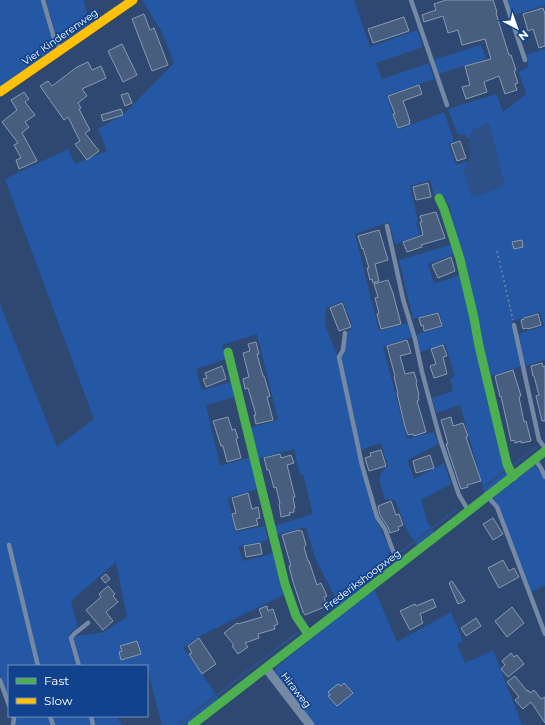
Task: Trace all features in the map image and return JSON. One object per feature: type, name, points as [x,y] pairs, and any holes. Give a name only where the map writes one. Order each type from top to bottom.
[{"type":"street","name":"Vier Kinderenweg","points":[[0,92],[133,0]]},
{"type":"street","points":[[439,198],[460,258],[507,464],[513,477]]},
{"type":"street","points":[[228,352],[284,584],[296,616],[308,634]]},
{"type":"street","name":"Frederikshoopweg","points":[[192,725],[545,451]]},
{"type":"street","name":"Hiraweg","points":[[266,668],[310,725]]},
{"type":"lane","points":[[44,0],[54,38],[61,51]]},
{"type":"lane","points":[[411,0],[447,105]]},
{"type":"lane","points":[[505,0],[525,60]]},
{"type":"lane","points":[[387,226],[402,299],[415,339],[422,372],[440,439],[459,495],[468,512]]},
{"type":"lane","points":[[514,325],[539,440],[545,448]]},
{"type":"lane","points":[[345,333],[343,350],[339,357],[362,465],[377,517],[385,529],[393,551],[401,563]]},
{"type":"lane","points":[[535,459],[545,477]]},
{"type":"lane","points":[[488,496],[497,507],[545,634]]},
{"type":"lane","points":[[9,545],[38,665]]},
{"type":"lane","points":[[79,665],[71,638],[88,623]]},
{"type":"lane","points":[[0,680],[8,702]]},
{"type":"path","points":[[497,251],[514,325]]},
{"type":"shaded area","points":[[0,0],[41,0],[54,49],[0,88]]},
{"type":"shaded area","points":[[46,0],[84,0],[89,25],[60,43],[57,40]]},
{"type":"shaded area","points":[[142,0],[354,0],[370,47],[417,30],[423,47],[376,63],[382,79],[429,63],[434,79],[387,95],[398,130],[444,112],[454,141],[449,144],[456,165],[468,161],[464,174],[504,183],[489,123],[473,130],[471,137],[468,138],[466,135],[460,135],[457,133],[448,109],[496,94],[503,112],[526,94],[519,72],[529,66],[526,55],[545,49],[545,360],[525,366],[518,334],[544,326],[540,312],[512,321],[522,366],[488,377],[453,230],[450,207],[442,196],[434,195],[430,180],[410,186],[418,221],[416,222],[420,235],[395,244],[389,222],[355,234],[379,331],[408,323],[412,337],[383,346],[407,439],[434,432],[438,444],[407,460],[414,479],[444,463],[451,484],[421,500],[428,524],[434,532],[417,546],[407,530],[395,500],[385,499],[380,485],[381,474],[388,466],[381,443],[360,450],[374,509],[372,511],[389,547],[389,556],[394,561],[340,605],[316,560],[306,527],[276,535],[274,526],[313,514],[303,474],[300,475],[294,449],[257,459],[250,428],[278,420],[257,334],[222,345],[226,359],[196,369],[202,390],[232,382],[235,397],[206,405],[220,466],[251,457],[258,489],[228,498],[235,532],[265,526],[268,540],[238,547],[243,561],[274,553],[283,595],[200,636],[183,648],[219,698],[185,725],[162,725],[148,672],[148,665],[80,665],[73,641],[75,636],[104,632],[127,617],[116,562],[71,601],[78,627],[70,633],[70,640],[77,665],[8,665],[8,698],[0,674],[0,304],[57,447],[94,419],[5,179],[68,149],[75,164],[107,151],[98,129],[123,115],[174,63],[162,32]],"holes":[[[343,301],[353,327],[347,332],[340,357],[360,449],[338,357],[325,325],[326,308]]]},
{"type":"shaded area","points":[[507,0],[545,0],[545,5],[512,16]]},
{"type":"shaded area","points":[[481,45],[486,59],[438,74],[433,60]]},
{"type":"shaded area","points":[[489,123],[504,183],[502,187],[472,198],[464,174],[471,154],[468,145],[473,130]]},
{"type":"shaded area","points":[[454,244],[457,253],[428,264],[434,284],[462,274],[509,475],[485,494],[460,405],[436,413],[432,398],[453,391],[450,379],[455,376],[445,344],[420,352],[417,334],[443,327],[439,312],[413,319],[399,260]]},
{"type":"shaded area","points":[[535,465],[541,472],[545,482],[545,585],[531,592],[494,497]]},
{"type":"shaded area","points":[[374,588],[397,642],[451,612],[463,641],[457,644],[465,663],[493,650],[522,725],[315,725],[276,675],[275,668]]},
{"type":"shaded area","points":[[14,717],[89,717],[91,725],[14,725]]},
{"type":"shaded area","points":[[93,717],[116,717],[122,725],[94,725]]},
{"type":"building","points":[[446,0],[493,0],[509,55],[511,55],[516,70],[514,71],[518,83],[515,84],[517,90],[505,94],[499,76],[484,82],[487,92],[466,99],[462,87],[470,85],[465,66],[491,59],[485,39],[462,45],[458,30],[448,33],[443,16],[424,22],[422,15],[436,10],[434,4]]},
{"type":"building","points":[[543,8],[545,14],[545,46],[539,48],[533,29],[528,31],[523,14]]},
{"type":"building","points":[[144,14],[150,30],[154,28],[168,65],[152,71],[132,19]]},
{"type":"building","points":[[404,17],[409,31],[373,43],[368,29]]},
{"type":"building","points":[[122,44],[137,75],[123,82],[108,51]]},
{"type":"building","points":[[88,62],[92,70],[101,66],[106,78],[82,89],[87,96],[78,103],[81,108],[79,109],[90,130],[85,133],[99,151],[87,160],[75,144],[80,141],[68,117],[64,120],[40,86],[48,81],[52,86],[77,67]]},
{"type":"building","points":[[419,85],[422,94],[403,101],[410,124],[398,128],[393,114],[395,114],[388,96]]},
{"type":"building","points":[[24,92],[29,99],[25,102],[35,115],[25,122],[29,127],[22,133],[37,161],[19,169],[16,160],[21,158],[14,145],[18,143],[2,122],[17,110],[11,100]]},
{"type":"building","points":[[128,93],[132,103],[125,106],[121,95]]},
{"type":"building","points":[[121,109],[123,115],[103,121],[101,115]]},
{"type":"building","points":[[460,141],[466,158],[457,161],[451,144]]},
{"type":"building","points":[[428,183],[431,197],[416,200],[413,187]]},
{"type":"building","points":[[436,212],[445,238],[421,245],[422,247],[407,252],[403,242],[423,235],[420,216]]},
{"type":"building","points":[[379,230],[388,260],[375,264],[379,281],[373,283],[372,279],[370,280],[367,268],[369,268],[358,236]]},
{"type":"building","points":[[522,240],[523,247],[514,249],[512,242]]},
{"type":"building","points":[[451,257],[455,271],[438,278],[432,265]]},
{"type":"building","points":[[388,280],[401,324],[381,329],[375,298],[378,297],[374,284]]},
{"type":"building","points":[[342,303],[351,327],[339,331],[330,308]]},
{"type":"building","points":[[438,313],[442,326],[424,331],[423,325],[421,326],[419,318]]},
{"type":"building","points":[[538,314],[541,325],[523,329],[521,320]]},
{"type":"building","points":[[407,340],[411,353],[400,356],[405,374],[414,372],[419,395],[419,400],[417,401],[426,432],[414,436],[413,434],[408,435],[405,427],[397,393],[395,376],[387,346]]},
{"type":"building","points":[[256,342],[259,354],[257,354],[270,396],[267,397],[273,420],[256,424],[254,415],[256,415],[248,388],[245,389],[243,379],[249,377],[243,353],[250,351],[248,344]]},
{"type":"building","points":[[443,345],[447,356],[443,357],[447,374],[434,378],[430,366],[436,364],[431,349]]},
{"type":"building","points":[[542,363],[543,367],[545,366],[545,421],[542,421],[536,396],[539,395],[531,366]]},
{"type":"building","points":[[222,366],[226,379],[206,387],[203,379],[207,378],[205,373]]},
{"type":"building","points":[[513,370],[521,396],[519,397],[524,422],[526,421],[531,441],[521,443],[521,441],[515,443],[514,440],[511,441],[495,376]]},
{"type":"building","points":[[228,417],[232,430],[235,429],[238,438],[236,439],[241,458],[227,462],[223,446],[221,446],[213,421]]},
{"type":"building","points":[[451,417],[453,426],[463,423],[468,436],[466,437],[481,481],[467,485],[468,487],[461,489],[446,444],[448,444],[441,420]]},
{"type":"building","points":[[381,450],[386,466],[369,471],[365,458],[371,456],[370,453]]},
{"type":"building","points":[[280,454],[281,458],[291,455],[294,463],[287,465],[295,497],[293,497],[295,508],[294,512],[289,513],[290,515],[281,517],[276,487],[274,488],[264,458]]},
{"type":"building","points":[[430,455],[434,468],[416,473],[413,461]]},
{"type":"building","points":[[248,493],[252,509],[258,507],[260,518],[256,519],[258,525],[236,530],[232,514],[236,513],[232,498]]},
{"type":"building","points":[[391,501],[396,515],[399,514],[403,525],[398,527],[399,530],[390,533],[380,515],[378,506]]},
{"type":"building","points":[[493,518],[503,534],[493,540],[483,524]]},
{"type":"building","points":[[299,530],[302,531],[306,545],[304,547],[317,585],[321,583],[327,596],[324,597],[327,606],[305,615],[293,582],[289,566],[291,566],[282,535]]},
{"type":"building","points":[[260,543],[262,554],[246,557],[244,546]]},
{"type":"building","points":[[503,560],[509,571],[514,568],[519,577],[499,588],[488,568]]},
{"type":"building","points":[[106,574],[110,579],[105,583],[101,578]]},
{"type":"building","points":[[452,581],[465,601],[458,604],[449,583]]},
{"type":"building","points":[[108,586],[115,594],[113,596],[118,602],[106,612],[113,621],[103,630],[86,610],[101,597],[99,594]]},
{"type":"building","points":[[433,599],[436,607],[420,614],[423,623],[410,630],[400,611],[415,604],[416,606]]},
{"type":"building","points":[[267,606],[268,611],[273,609],[278,624],[274,626],[275,629],[258,634],[259,638],[245,643],[248,647],[238,654],[232,646],[234,645],[224,633],[237,623],[238,624],[262,617],[259,609]]},
{"type":"building","points":[[512,607],[524,623],[507,637],[495,621]]},
{"type":"building","points":[[476,618],[481,626],[466,636],[461,628]]},
{"type":"building","points":[[199,638],[216,664],[202,674],[189,654],[192,653],[188,646]]},
{"type":"building","points":[[137,641],[141,654],[121,660],[119,652],[122,651],[120,646]]},
{"type":"building","points":[[511,653],[514,657],[517,655],[524,664],[508,677],[501,669],[505,665],[502,661]]},
{"type":"building","points":[[515,676],[527,691],[528,690],[530,693],[534,690],[541,699],[545,697],[545,723],[531,702],[523,709],[515,700],[519,697],[507,682]]},
{"type":"building","points":[[344,683],[353,693],[337,706],[328,696],[330,695],[328,692],[338,684],[341,686]]},
{"type":"waterway","points":[[513,465],[536,447]]},
{"type":"waterway","points":[[483,488],[506,470]]},
{"type":"waterway","points":[[398,554],[456,510]]},
{"type":"waterway","points":[[339,601],[391,559]]},
{"type":"waterway","points":[[178,725],[297,633]]},
{"type":"traffic: fast","points":[[439,198],[460,259],[507,464],[513,477]]},
{"type":"traffic: fast","points":[[228,352],[285,584],[296,616],[308,634]]},
{"type":"traffic: fast","points":[[192,725],[545,451]]},
{"type":"traffic: slow","points":[[0,92],[133,0]]}]
